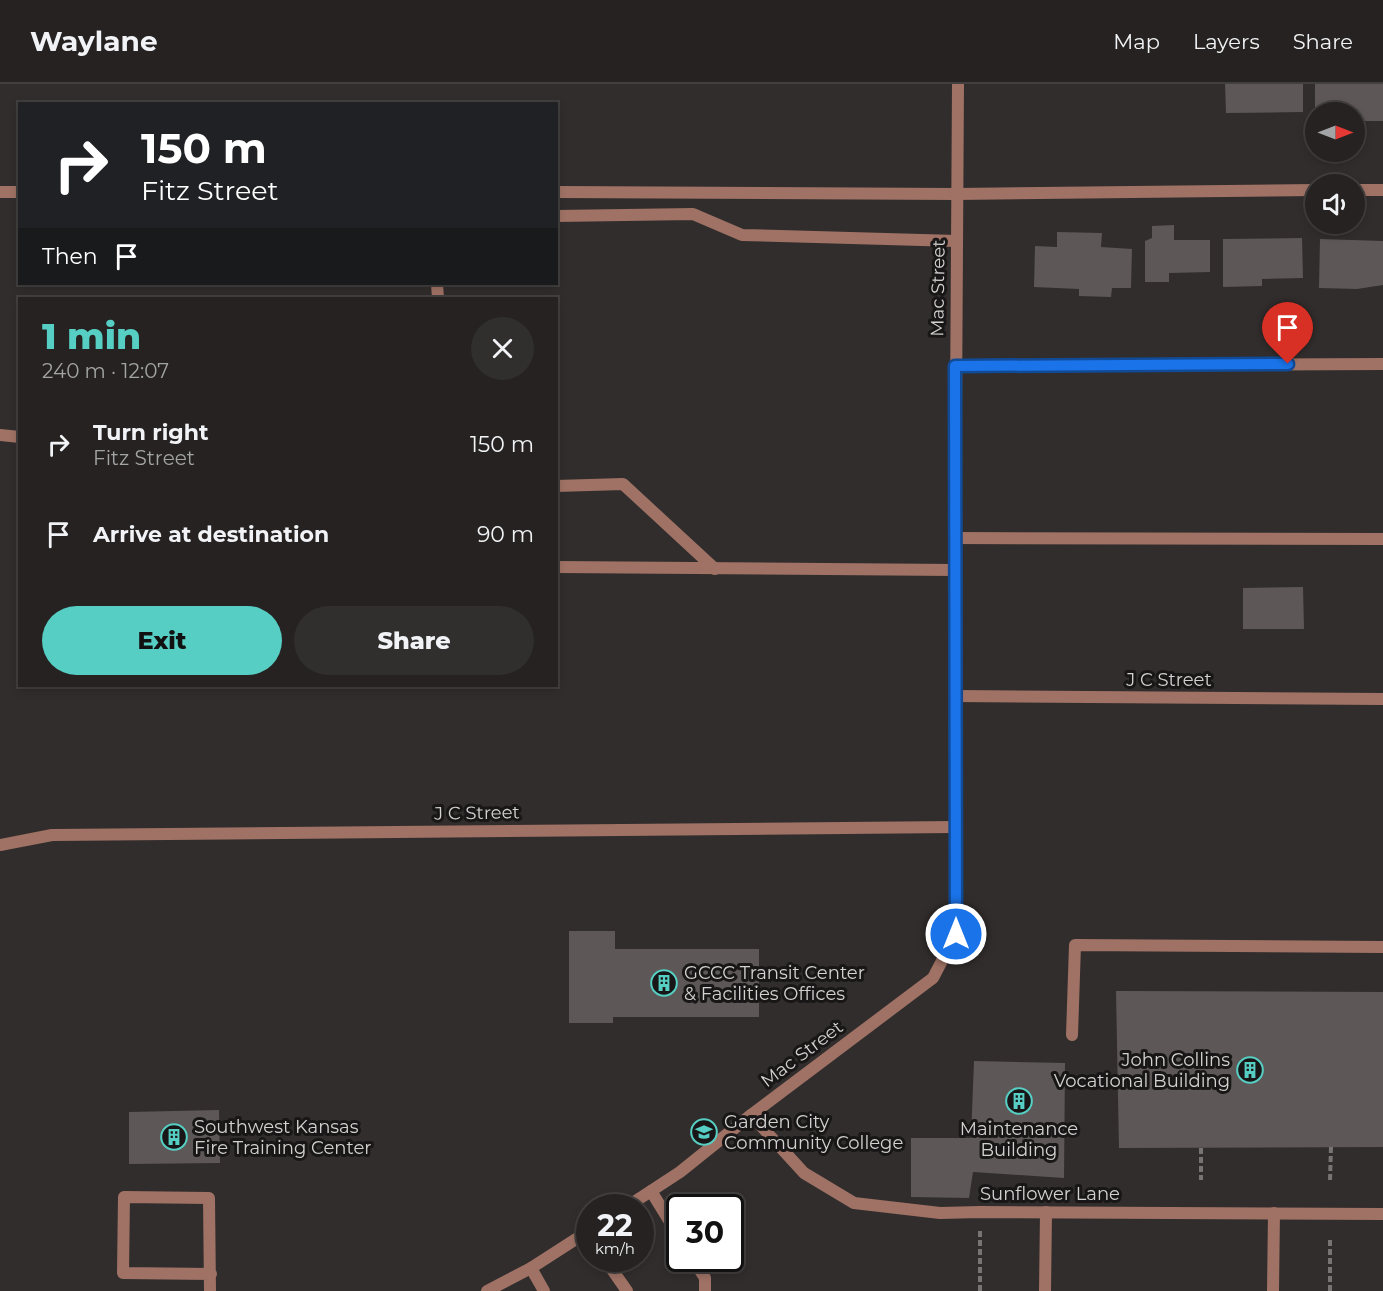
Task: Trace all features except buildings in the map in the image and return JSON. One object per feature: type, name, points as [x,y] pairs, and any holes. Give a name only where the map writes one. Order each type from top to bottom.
[{"type":"street","name":"Mac Street","points":[[646,1194],[680,1172],[751,1115],[933,978],[956,934],[955,366],[958,84]]},
{"type":"street","points":[[558,192],[957,194],[1305,190]]},
{"type":"street","points":[[1365,190],[1383,190]]},
{"type":"street","points":[[0,192],[18,192]]},
{"type":"street","points":[[558,216],[693,214],[742,235],[957,242]]},
{"type":"street","points":[[955,366],[1383,364]]},
{"type":"street","points":[[0,435],[18,437]]},
{"type":"street","points":[[558,486],[624,484],[715,569]]},
{"type":"street","points":[[955,538],[1383,539]]},
{"type":"street","points":[[558,567],[955,570]]},
{"type":"street","name":"J C Street","points":[[955,696],[1383,699]]},
{"type":"street","name":"J C Street","points":[[0,845],[52,835],[955,827]]},
{"type":"street","points":[[1072,1035],[1075,945],[1383,947]]},
{"type":"street","name":"Sunflower Lane","points":[[751,1115],[804,1173],[854,1203],[940,1214],[980,1212],[1383,1214]]},
{"type":"street","points":[[651,1191],[666,1215]]},
{"type":"street","points":[[210,1291],[211,1274],[209,1198],[124,1197],[123,1273],[211,1274]]},
{"type":"street","points":[[1045,1291],[1046,1212]]},
{"type":"street","points":[[1273,1291],[1274,1214]]},
{"type":"street","points":[[487,1291],[576,1240]]},
{"type":"street","points":[[531,1268],[544,1291]]},
{"type":"street","points":[[614,1272],[627,1291]]},
{"type":"street","points":[[701,1272],[705,1278],[705,1291]]},
{"type":"path","points":[[1330,1180],[1331,1147]]},
{"type":"path","points":[[1202,1148],[1202,1180]]},
{"type":"path","points":[[980,1231],[980,1291]]},
{"type":"path","points":[[1330,1240],[1330,1291]]},
{"type":"place","name":"GCCC Transit Center & Facilities Offices","points":[[664,983]]},
{"type":"place","name":"John Collins Vocational Building","points":[[1250,1070]]},
{"type":"place","name":"Maintenance Building","points":[[1019,1101]]},
{"type":"place","name":"Garden City Community College","points":[[704,1132]]},
{"type":"place","name":"Southwest Kansas Fire Training Center","points":[[174,1137]]},
{"type":"route","points":[[956,934],[955,366],[1288,364]]}]
